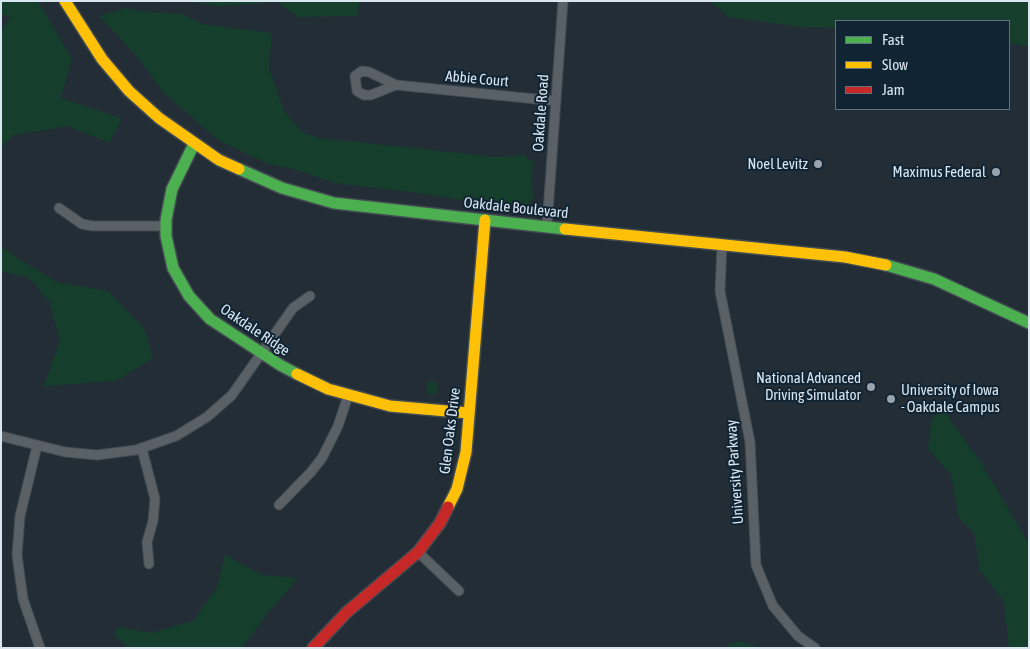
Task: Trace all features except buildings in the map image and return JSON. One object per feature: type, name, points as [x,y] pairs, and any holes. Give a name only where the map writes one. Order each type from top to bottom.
[{"type":"main road","name":"Oakdale Boulevard","points":[[65,1],[94,48],[129,91],[159,118],[194,144],[255,178],[308,197],[364,208],[845,257],[894,267],[934,279],[1029,323]]},
{"type":"main road","name":"Oakdale Ridge","points":[[194,144],[172,189],[166,226],[173,268],[188,296],[210,319],[299,376],[348,396],[390,406],[469,413]]},
{"type":"main road","name":"Glen Oaks Drive","points":[[319,646],[347,612],[418,552],[440,523],[457,489],[466,452],[485,220]]},
{"type":"street","name":"Oakdale Road","points":[[547,226],[563,1]]},
{"type":"street","name":"Abbie Court","points":[[396,85],[556,101]]},
{"type":"street","points":[[59,208],[82,224],[93,226],[166,226]]},
{"type":"street","name":"University Parkway","points":[[722,245],[720,291],[750,442],[756,565],[773,606],[798,636],[815,648]]},
{"type":"street","points":[[1,436],[37,446],[84,454],[116,454],[142,449],[176,436],[207,418],[232,395],[293,308],[310,296]]},
{"type":"street","points":[[279,506],[322,458],[338,426],[348,396]]},
{"type":"street","points":[[37,446],[20,516],[17,555],[23,599],[40,648]]},
{"type":"street","points":[[142,449],[154,499],[154,515],[147,542],[149,564]]},
{"type":"street","points":[[418,552],[459,591]]},
{"type":"green space","points":[[1,1],[35,1],[39,3],[72,59],[61,98],[122,119],[109,143],[68,126],[14,135],[1,147],[1,33],[10,17],[1,14]]},
{"type":"green space","points":[[181,1],[360,1],[357,16],[298,17],[276,2],[220,6]]},
{"type":"green space","points":[[710,1],[1029,1],[1029,47],[1010,43],[1010,20],[835,20],[835,28],[802,27],[728,17]]},
{"type":"green space","points":[[126,8],[147,12],[183,14],[202,24],[272,33],[269,68],[284,111],[302,132],[319,138],[497,157],[526,155],[527,160],[533,160],[531,184],[534,200],[530,201],[530,206],[514,204],[500,206],[419,193],[335,183],[297,170],[268,164],[218,140],[164,93],[137,56],[99,16]]},
{"type":"green space","points":[[1,247],[56,282],[108,291],[144,328],[153,358],[116,381],[44,386],[60,340],[49,301],[28,277],[1,272]]},
{"type":"green space","points":[[434,382],[437,383],[437,393],[430,394],[427,393],[426,386],[427,383]]},
{"type":"green space","points":[[942,404],[952,423],[980,461],[1029,544],[1029,648],[1009,648],[1004,601],[980,571],[974,533],[959,518],[951,475],[928,449],[931,422]]},
{"type":"green space","points":[[225,555],[262,575],[298,578],[267,614],[242,648],[128,648],[115,635],[117,627],[152,633],[194,620],[217,587]]},
{"type":"green space","points":[[739,641],[760,648],[728,648],[728,645]]},
{"type":"traffic: fast","points":[[194,144],[172,189],[166,220],[166,236],[173,268],[189,296],[210,319],[297,374]]},
{"type":"traffic: fast","points":[[239,169],[282,188],[334,203],[565,229]]},
{"type":"traffic: fast","points":[[886,265],[934,279],[1029,323]]},
{"type":"traffic: slow","points":[[65,1],[102,59],[129,91],[159,118],[219,160],[239,169]]},
{"type":"traffic: slow","points":[[448,507],[457,489],[466,452],[485,220]]},
{"type":"traffic: slow","points":[[565,229],[845,257],[886,265]]},
{"type":"traffic: slow","points":[[297,374],[328,389],[390,406],[469,413]]},
{"type":"traffic: jam","points":[[313,648],[347,612],[418,552],[440,523],[448,507]]},
{"type":"place","name":"Noel Levitz","points":[[818,164]]},
{"type":"place","name":"Maximus Federal","points":[[996,172]]},
{"type":"place","name":"National Advanced Driving Simulator","points":[[871,387]]},
{"type":"place","name":"University of Iowa - Oakdale Campus","points":[[891,399]]}]
